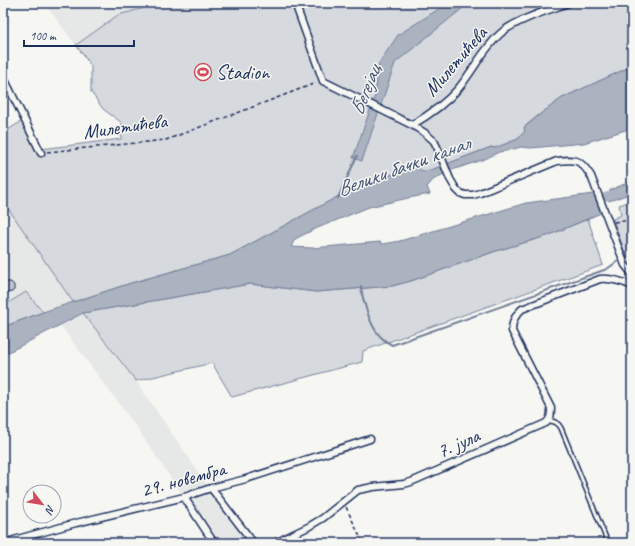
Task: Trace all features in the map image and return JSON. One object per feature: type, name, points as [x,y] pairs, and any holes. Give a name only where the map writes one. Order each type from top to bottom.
[{"type":"street","points":[[295,3],[323,81],[381,109],[430,136],[443,159],[454,187],[465,195],[480,193],[557,161],[577,161],[586,167],[591,176],[625,265],[632,274]]},
{"type":"street","name":"Милетићева","points":[[412,125],[439,106],[457,89],[502,32],[518,22],[568,3]]},
{"type":"street","points":[[3,76],[41,153]]},
{"type":"street","points":[[546,423],[551,417],[551,408],[512,331],[513,320],[522,309],[600,279],[614,279],[632,286]]},
{"type":"street","name":"7. јула","points":[[275,543],[323,518],[358,490],[410,482],[546,423]]},
{"type":"street","name":"29. новембра","points":[[3,543],[76,523],[184,497],[246,479],[370,439]]},
{"type":"street","points":[[211,488],[254,543]]},
{"type":"street","points":[[184,497],[214,543]]},
{"type":"lane","points":[[546,423],[552,421],[559,424],[608,543]]},
{"type":"path","name":"Милетићева","points":[[41,153],[166,140],[323,81]]},
{"type":"path","points":[[609,224],[621,221],[632,222]]},
{"type":"path","points":[[343,502],[363,543]]},
{"type":"shaded area","points":[[44,3],[163,3],[118,15],[76,45]]},
{"type":"shaded area","points":[[163,3],[632,3],[632,66],[562,98],[524,127],[525,131],[518,139],[495,148],[491,147],[431,170],[422,171],[339,196],[230,255],[131,283],[73,302],[3,201],[3,133],[25,119],[41,149],[121,139],[122,123],[103,109],[91,92],[91,66],[76,45],[118,15]]},
{"type":"shaded area","points":[[448,3],[469,3],[395,63],[362,161],[353,158],[375,96],[379,63],[398,35]]},
{"type":"shaded area","points":[[632,66],[632,128],[584,143],[531,148],[521,147],[499,152],[485,159],[449,171],[433,180],[427,187],[430,194],[369,207],[315,229],[295,239],[291,247],[313,248],[380,242],[382,244],[400,241],[526,203],[601,192],[604,203],[601,213],[547,236],[496,251],[411,281],[392,286],[316,292],[250,284],[83,313],[3,355],[3,327],[131,283],[230,255],[339,196],[415,165],[422,171],[431,170],[491,147],[495,148],[518,139],[525,131],[524,128],[562,98]]},
{"type":"shaded area","points":[[632,181],[632,193],[609,201],[607,193],[610,192],[610,190]]},
{"type":"shaded area","points":[[3,201],[73,302],[43,312],[26,292],[3,306]]},
{"type":"shaded area","points":[[632,201],[632,262],[629,264],[613,219],[621,215],[619,205]]},
{"type":"shaded area","points":[[588,219],[603,265],[363,351],[362,362],[232,397],[212,363],[136,381],[83,313],[250,284],[316,292],[392,286],[411,281],[496,251],[547,236]]},
{"type":"shaded area","points":[[26,292],[43,312],[3,327],[3,306]]},
{"type":"shaded area","points":[[83,313],[136,381],[247,543],[215,543],[135,425],[60,325]]},
{"type":"building","points":[[6,282],[11,282],[14,285],[14,290],[12,292],[7,293],[4,290]]},
{"type":"waterway","name":"Бегејац","points":[[338,198],[357,156]]},
{"type":"waterway","name":"Велики бачки канал","points":[[593,201],[632,188]]},
{"type":"waterway","points":[[361,286],[366,309],[373,327],[385,341],[392,345],[607,269],[618,261]]},
{"type":"place","name":"Stadion","points":[[203,72]]}]
